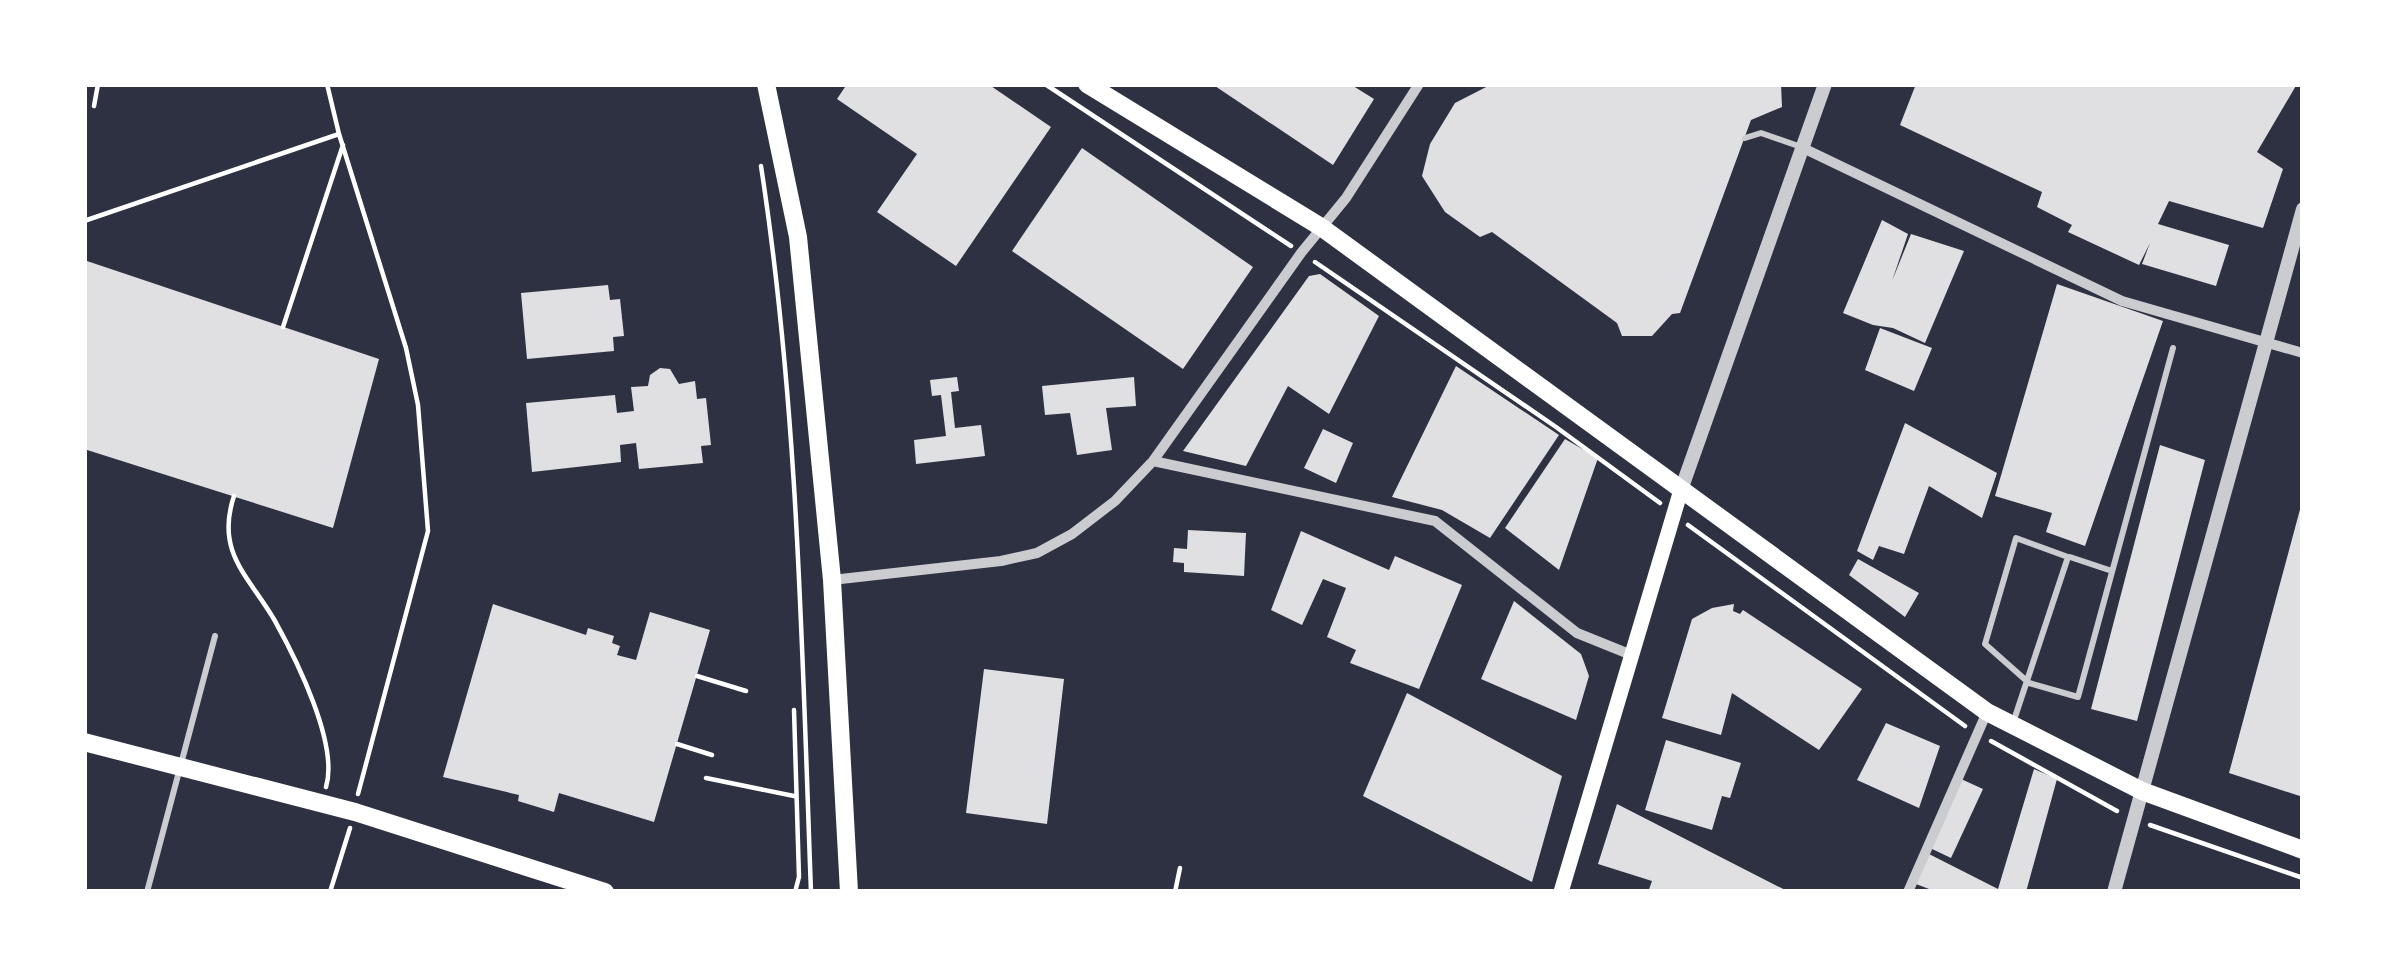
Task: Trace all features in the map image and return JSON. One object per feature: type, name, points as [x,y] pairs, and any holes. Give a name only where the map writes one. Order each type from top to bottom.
[{"type":"main road","points":[[770,84],[797,237],[832,580],[849,892]]},
{"type":"main road","points":[[1087,84],[1112,92],[1321,227],[1987,712],[2143,791],[2303,850]]},
{"type":"main road","points":[[1561,892],[1681,490]]},
{"type":"main road","points":[[84,742],[436,836],[604,892]]},
{"type":"street","points":[[832,580],[1037,553],[1072,534],[1115,501],[1153,461],[1346,199],[1419,84]]},
{"type":"street","points":[[1681,490],[1825,84]]},
{"type":"street","points":[[1805,149],[2122,302],[2303,353]]},
{"type":"street","points":[[2114,892],[2303,208]]},
{"type":"street","points":[[1153,461],[1435,521],[1577,633],[1634,656]]},
{"type":"street","points":[[1908,892],[1987,712]]},
{"type":"lane","points":[[1745,138],[1761,133],[1805,149]]},
{"type":"lane","points":[[2112,571],[2016,538],[1985,644],[2029,683],[2078,697],[2173,348]]},
{"type":"lane","points":[[2012,726],[2068,557]]},
{"type":"lane","points":[[147,892],[215,636]]},
{"type":"path","points":[[94,106],[98,84]]},
{"type":"path","points":[[327,84],[406,348],[418,405],[428,531],[358,793]]},
{"type":"path","points":[[84,220],[339,134]]},
{"type":"path","points":[[283,327],[343,146]]},
{"type":"path","points":[[758,154],[779,322],[800,572],[811,892]]},
{"type":"path","points":[[234,496],[226,518],[231,550],[247,583],[274,619],[316,712],[330,773],[321,803]]},
{"type":"path","points":[[697,676],[746,691]]},
{"type":"path","points":[[794,710],[799,877],[795,892]]},
{"type":"path","points":[[677,744],[712,755]]},
{"type":"path","points":[[706,778],[796,797]]},
{"type":"path","points":[[330,892],[344,847]]},
{"type":"path","points":[[1175,892],[1180,868]]},
{"type":"building","points":[[847,84],[988,84],[1051,127],[956,266],[877,212],[917,154],[837,99]]},
{"type":"building","points":[[1212,84],[1350,84],[1374,99],[1333,165]]},
{"type":"building","points":[[1492,84],[1781,84],[1782,107],[1751,120],[1680,313],[1672,314],[1652,336],[1622,336],[1617,323],[1492,232],[1480,237],[1445,212],[1422,176],[1430,144],[1455,103]]},
{"type":"building","points":[[1916,84],[2297,84],[2257,152],[2283,169],[2263,228],[2169,201],[2158,224],[2229,245],[2216,286],[2142,264],[2150,243],[2139,265],[2068,232],[2072,225],[2037,207],[2042,192],[1900,125]]},
{"type":"building","points":[[1082,148],[1253,267],[1183,369],[1012,251]]},
{"type":"building","points":[[1882,220],[1908,234],[1892,281],[1911,234],[1964,251],[1925,343],[1843,313]]},
{"type":"building","points":[[84,260],[379,359],[333,528],[84,449]]},
{"type":"building","points":[[1320,274],[1379,316],[1329,414],[1288,386],[1246,466],[1183,451],[1309,276]]},
{"type":"building","points":[[2057,284],[2163,321],[2085,546],[2046,532],[2052,513],[1995,496]]},
{"type":"building","points":[[608,285],[610,300],[620,299],[624,336],[613,337],[614,351],[527,359],[521,293]]},
{"type":"building","points":[[1880,328],[1932,348],[1914,391],[1865,370]]},
{"type":"building","points":[[1456,366],[1559,435],[1490,538],[1442,510],[1392,497]]},
{"type":"building","points":[[660,368],[670,369],[679,384],[695,381],[697,399],[706,398],[711,445],[701,446],[703,463],[639,469],[636,443],[620,445],[621,462],[532,472],[526,403],[615,395],[617,413],[634,411],[631,387],[648,386],[650,375]]},
{"type":"building","points":[[957,377],[959,391],[951,392],[955,428],[981,425],[985,456],[916,464],[914,440],[946,436],[941,395],[932,396],[930,380]]},
{"type":"building","points":[[1134,377],[1136,406],[1106,408],[1112,450],[1077,455],[1070,413],[1045,415],[1042,386]]},
{"type":"building","points":[[1905,423],[1997,473],[1982,518],[1929,486],[1904,554],[1879,546],[1873,560],[1857,551]]},
{"type":"building","points":[[1323,429],[1353,443],[1336,483],[1304,468]]},
{"type":"building","points":[[1565,439],[1598,458],[1559,570],[1505,528]]},
{"type":"building","points":[[2160,445],[2205,460],[2137,721],[2091,709]]},
{"type":"building","points":[[2303,502],[2303,797],[2229,773]]},
{"type":"building","points":[[1188,530],[1246,533],[1244,576],[1184,572],[1184,563],[1173,562],[1174,548],[1187,549]]},
{"type":"building","points":[[1301,531],[1389,570],[1395,556],[1462,585],[1419,689],[1350,663],[1356,650],[1327,637],[1346,588],[1323,579],[1302,625],[1271,610]]},
{"type":"building","points":[[1858,559],[1919,593],[1905,617],[1849,575]]},
{"type":"building","points":[[1514,601],[1581,654],[1589,676],[1576,720],[1481,679]]},
{"type":"building","points":[[493,604],[586,635],[588,628],[614,636],[612,643],[620,646],[617,655],[636,660],[650,612],[710,630],[654,822],[559,793],[554,812],[518,801],[519,795],[443,777]]},
{"type":"building","points":[[1734,604],[1733,611],[1740,614],[1743,610],[1862,689],[1819,750],[1732,693],[1721,735],[1662,718],[1692,619],[1712,608]]},
{"type":"building","points":[[984,669],[1064,679],[1047,824],[966,813]]},
{"type":"building","points":[[1407,693],[1562,776],[1532,882],[1363,796]]},
{"type":"building","points":[[1886,723],[1940,746],[1919,808],[1857,780]]},
{"type":"building","points":[[1666,740],[1741,763],[1730,798],[1722,796],[1712,830],[1645,810]]},
{"type":"building","points":[[2034,769],[2057,779],[2026,892],[1937,892],[1916,884],[1927,853],[1998,889]]},
{"type":"building","points":[[1961,779],[1983,789],[1951,858],[1930,848]]},
{"type":"building","points":[[1617,804],[1789,892],[1648,892],[1652,881],[1598,864]]}]
